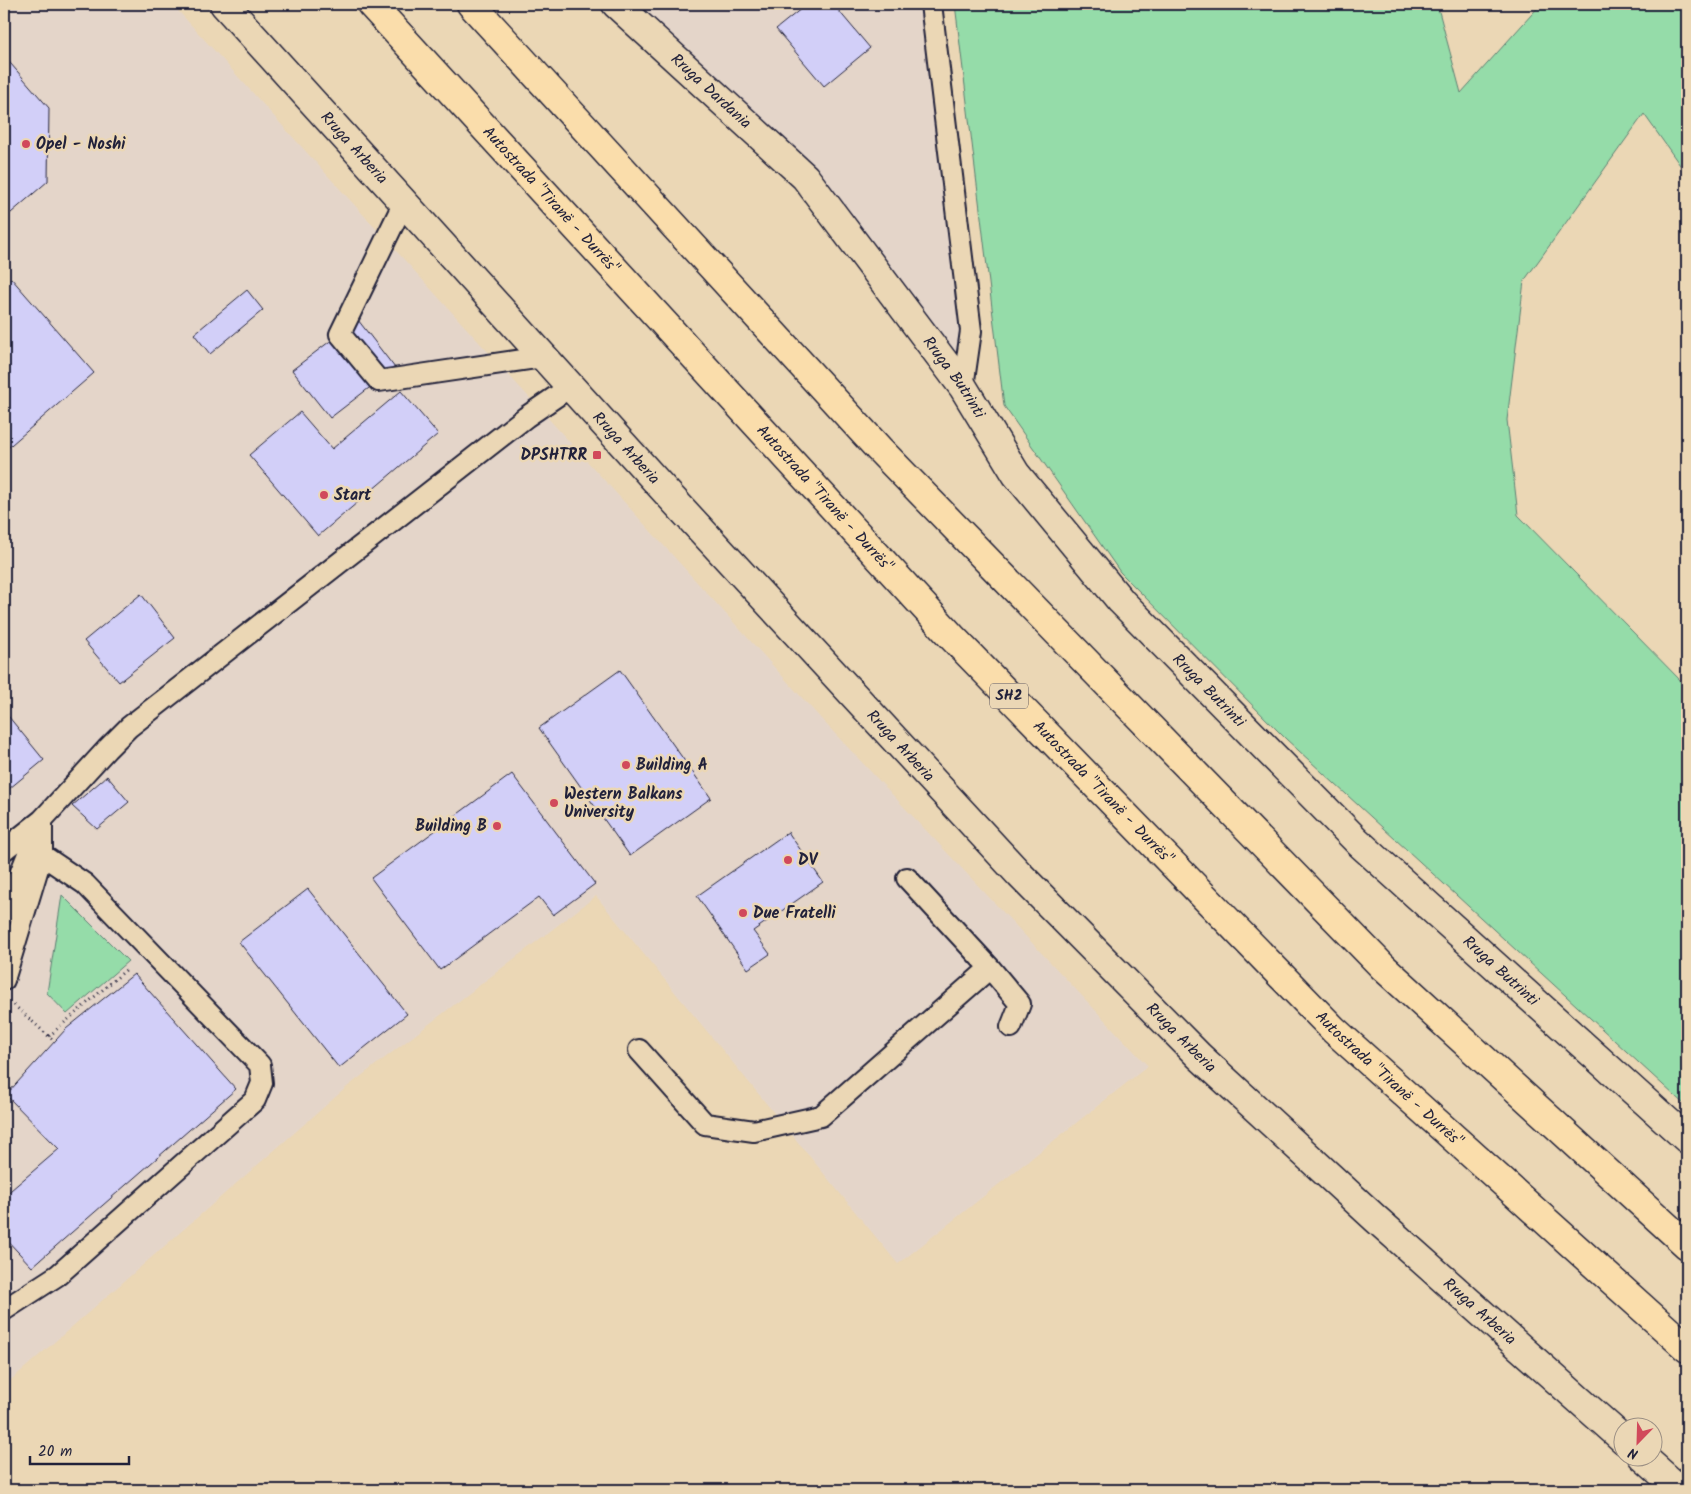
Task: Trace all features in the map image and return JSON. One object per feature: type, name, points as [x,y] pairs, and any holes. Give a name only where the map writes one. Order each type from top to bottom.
[{"type":"highway","name":"Autostrada \"Tiranë - Durrës\"","points":[[371,4],[952,637],[1334,1030],[1687,1348]]},
{"type":"highway","points":[[471,4],[879,449],[1383,967],[1687,1245]]},
{"type":"main road","name":"Rruga Arberia","points":[[224,4],[570,387],[1020,875],[1199,1056],[1369,1213],[1614,1431]]},
{"type":"main road","name":"Rruga Dardania","points":[[616,4],[806,177]]},
{"type":"main road","name":"Rruga Butrinti","points":[[806,177],[963,387],[1016,474],[1121,600],[1358,842],[1687,1139]]},
{"type":"main road","points":[[1653,1466],[1680,1490]]},
{"type":"lane","points":[[931,4],[971,332],[963,387]]},
{"type":"lane","points":[[404,202],[340,334],[379,381],[543,357]]},
{"type":"lane","points":[[4,850],[42,820],[129,727],[526,417],[570,387]]},
{"type":"lane","points":[[4,980],[42,855],[42,820]]},
{"type":"lane","points":[[4,914],[42,820]]},
{"type":"lane","points":[[4,1310],[58,1275],[256,1100],[262,1083],[260,1064],[86,884],[42,855]]},
{"type":"lane","points":[[907,878],[990,968],[1020,1004],[1011,1027]]},
{"type":"lane","points":[[639,1050],[705,1124],[754,1131],[821,1116],[990,968]]},
{"type":"path","points":[[49,1036],[149,950]]},
{"type":"path","points":[[10,1002],[54,1041]]},
{"type":"shaded area","points":[[4,4],[172,4],[824,722],[1148,1066],[898,1264],[596,896],[347,1087],[4,1386]]},
{"type":"shaded area","points":[[620,4],[931,4],[971,331],[963,387],[805,177]]},
{"type":"green space","points":[[955,4],[1437,4],[1461,93],[1541,4],[1687,4],[1687,175],[1644,114],[1524,281],[1507,420],[1518,515],[1685,685],[1687,681],[1687,1107],[1286,739],[1120,572],[1004,406]]},
{"type":"green space","points":[[62,895],[128,961],[67,1014],[47,993]]},
{"type":"building","points":[[807,4],[833,4],[870,48],[824,86],[776,29]]},
{"type":"building","name":"Opel - Noshi","points":[[4,56],[49,108],[48,181],[4,219]]},
{"type":"building","points":[[11,278],[94,373],[4,451],[4,284]]},
{"type":"building","points":[[247,290],[263,310],[210,354],[194,334]]},
{"type":"building","points":[[358,320],[395,368],[330,418],[292,370]]},
{"type":"building","name":"Start","points":[[401,391],[438,434],[318,536],[249,455],[300,412],[332,449]]},
{"type":"building","points":[[141,594],[175,638],[119,682],[84,641]]},
{"type":"building","name":"Building A","points":[[620,670],[711,798],[630,856],[539,728]]},
{"type":"building","points":[[4,711],[44,760],[4,793]]},
{"type":"building","name":"Building B","points":[[512,774],[595,884],[553,915],[539,897],[440,970],[371,878]]},
{"type":"building","points":[[107,776],[129,802],[97,829],[72,806]]},
{"type":"building","name":"Due Fratelli","points":[[788,832],[823,882],[753,931],[770,954],[748,969],[697,896]]},
{"type":"building","points":[[308,889],[407,1014],[339,1068],[239,942]]},
{"type":"building","points":[[134,974],[236,1089],[32,1267],[4,1237],[4,1196],[59,1149],[6,1095],[66,1029]]},
{"type":"place","name":"Opel - Noshi","points":[[26,144]]},
{"type":"place","name":"DPSHTRR","points":[[597,455]]},
{"type":"place","name":"Start","points":[[324,495]]},
{"type":"place","name":"Building A","points":[[626,765]]},
{"type":"place","name":"Western Balkans University","points":[[554,803]]},
{"type":"place","name":"Building B","points":[[497,826]]},
{"type":"place","name":"DV","points":[[788,860]]},
{"type":"place","name":"Due Fratelli","points":[[743,913]]}]
